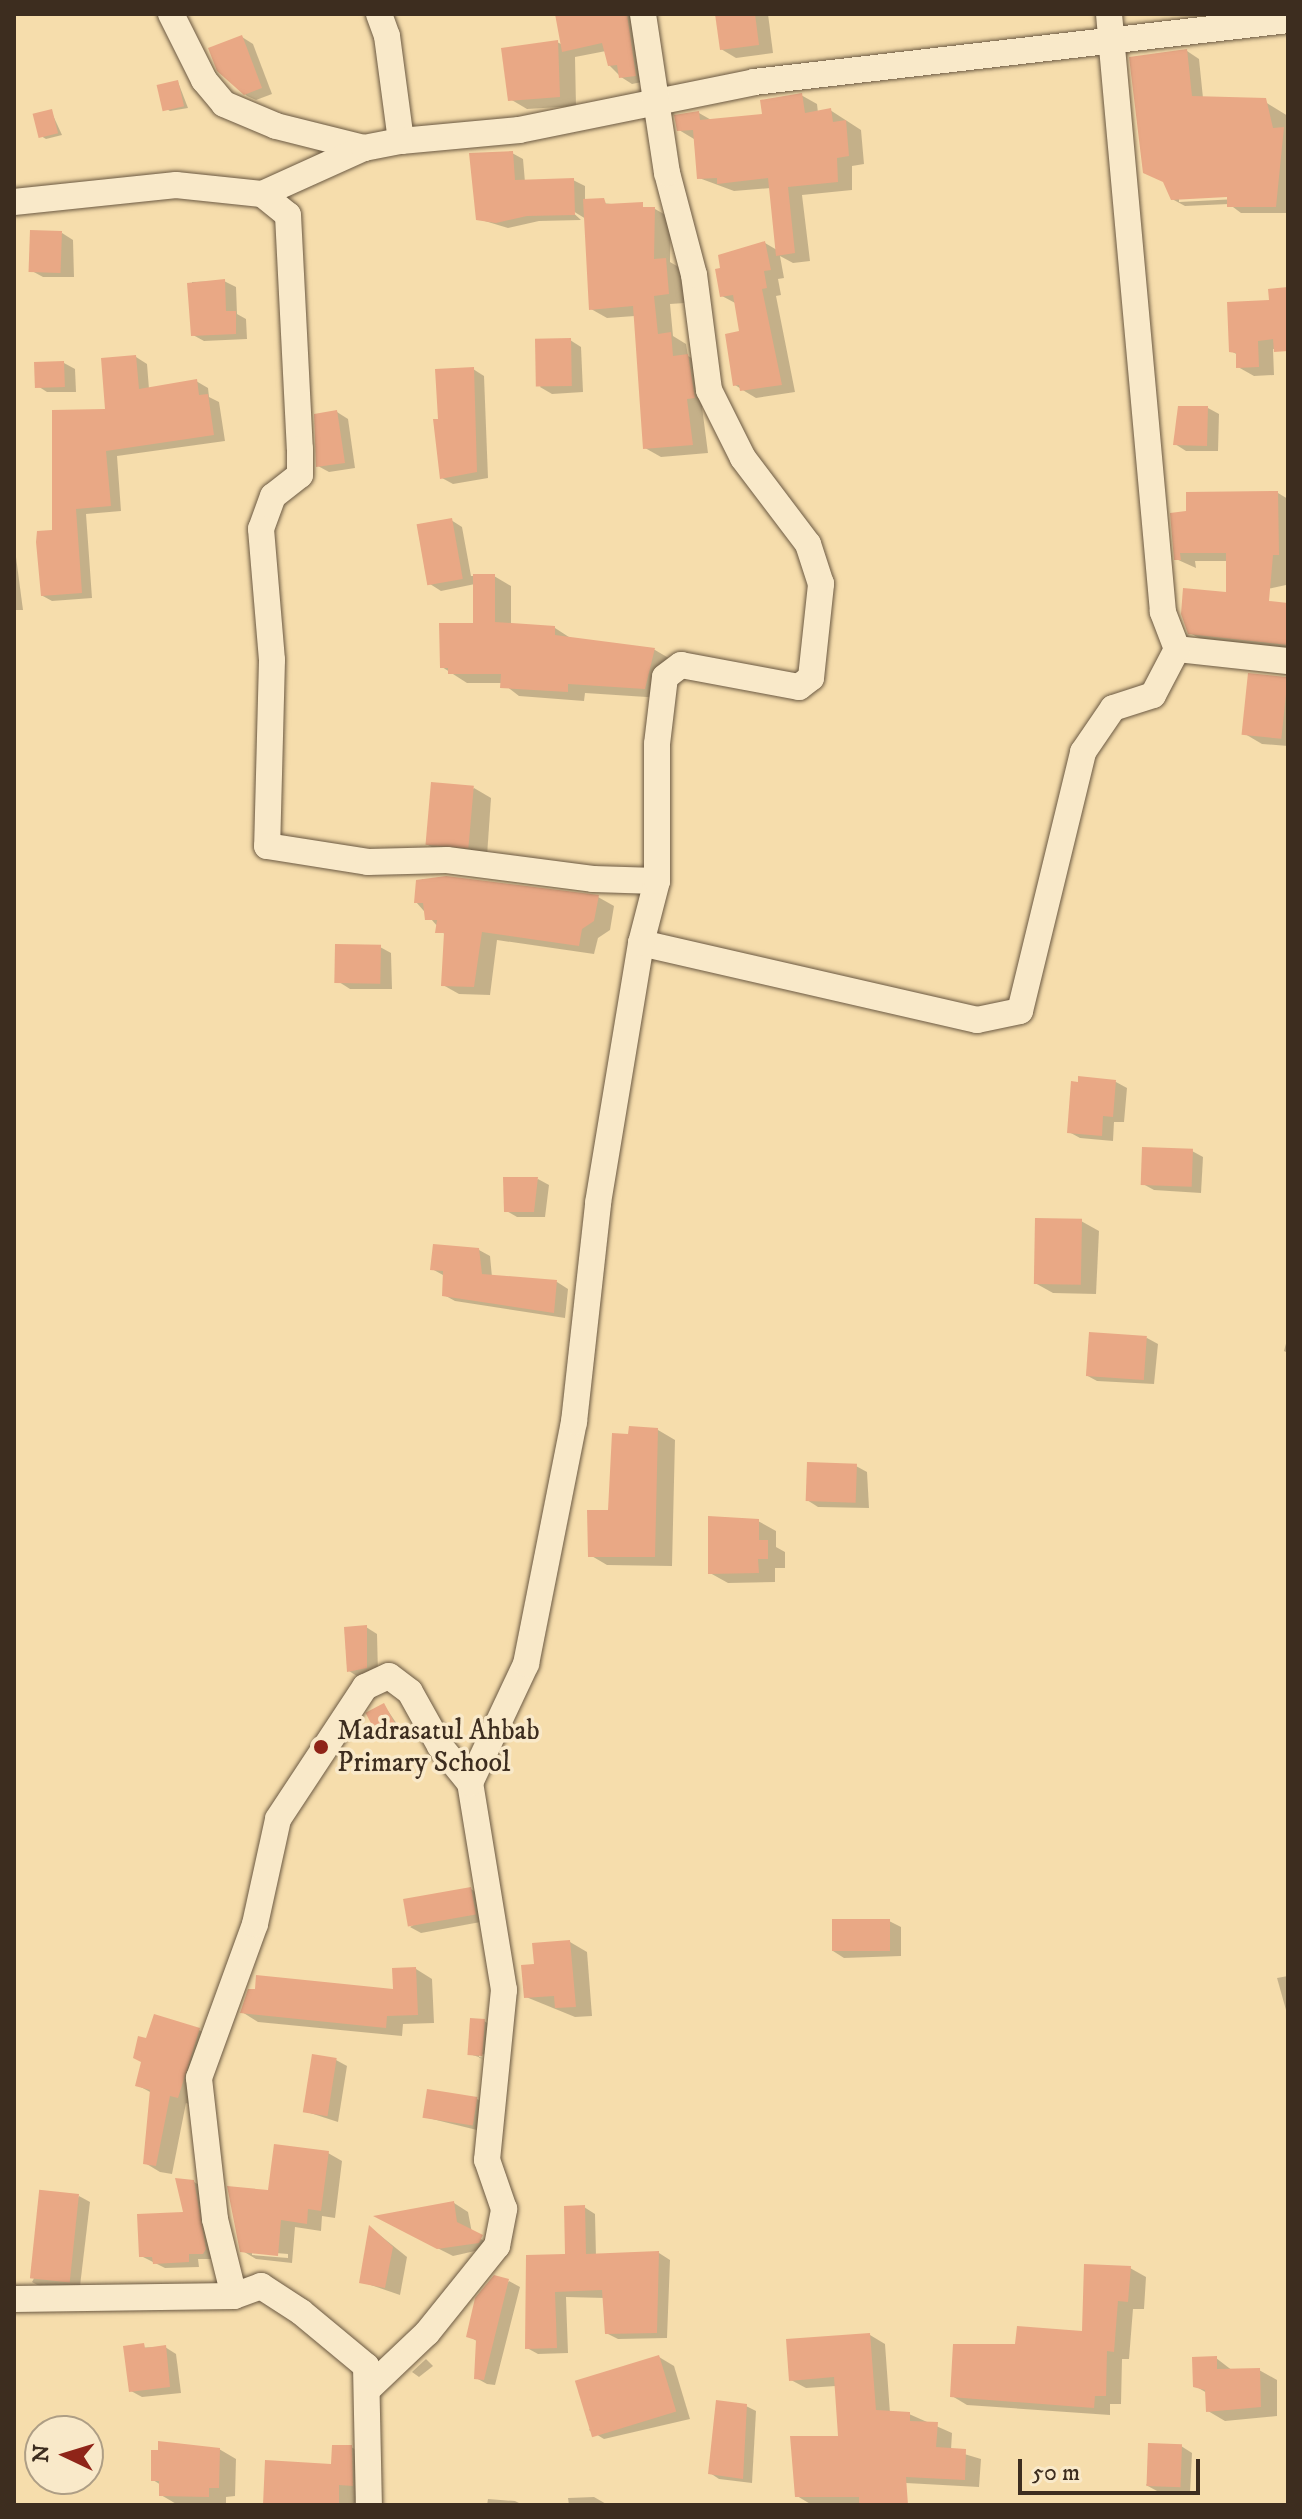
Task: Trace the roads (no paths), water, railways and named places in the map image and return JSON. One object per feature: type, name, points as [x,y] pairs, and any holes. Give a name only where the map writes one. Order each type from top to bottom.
[{"type":"street","points":[[171,14],[204,80],[224,104],[276,126],[364,148]]},
{"type":"street","points":[[379,14],[387,36],[401,141]]},
{"type":"street","points":[[470,1783],[529,1648],[574,1422],[598,1203],[641,943],[657,881],[657,744],[665,677],[681,665],[799,687],[811,678],[821,584],[808,544],[743,458],[709,390],[694,275],[667,173],[643,14]]},
{"type":"street","points":[[641,943],[977,1020],[1020,1011],[1083,752],[1113,708],[1153,695],[1177,649],[1163,612],[1109,14]]},
{"type":"street","points":[[14,202],[176,185],[262,194],[364,148],[401,141],[519,130],[657,105],[754,82],[1110,44],[1288,20]]},
{"type":"street","points":[[262,194],[288,215],[300,449],[300,475],[273,496],[261,529],[272,660],[267,846],[368,862],[447,860],[593,879],[657,881]]},
{"type":"street","points":[[1177,649],[1288,661]]},
{"type":"street","points":[[234,2296],[215,2219],[199,2078],[255,1924],[278,1819],[365,1687],[389,1676],[410,1692],[440,1746],[470,1783],[504,1990],[487,2160],[504,2209],[497,2246],[427,2333],[369,2388]]},
{"type":"street","points":[[14,2299],[234,2296],[261,2286],[301,2312],[366,2366],[369,2388],[369,2505]]},
{"type":"place","name":"Madrasatul Ahbab Primary School","points":[[321,1747]]}]
